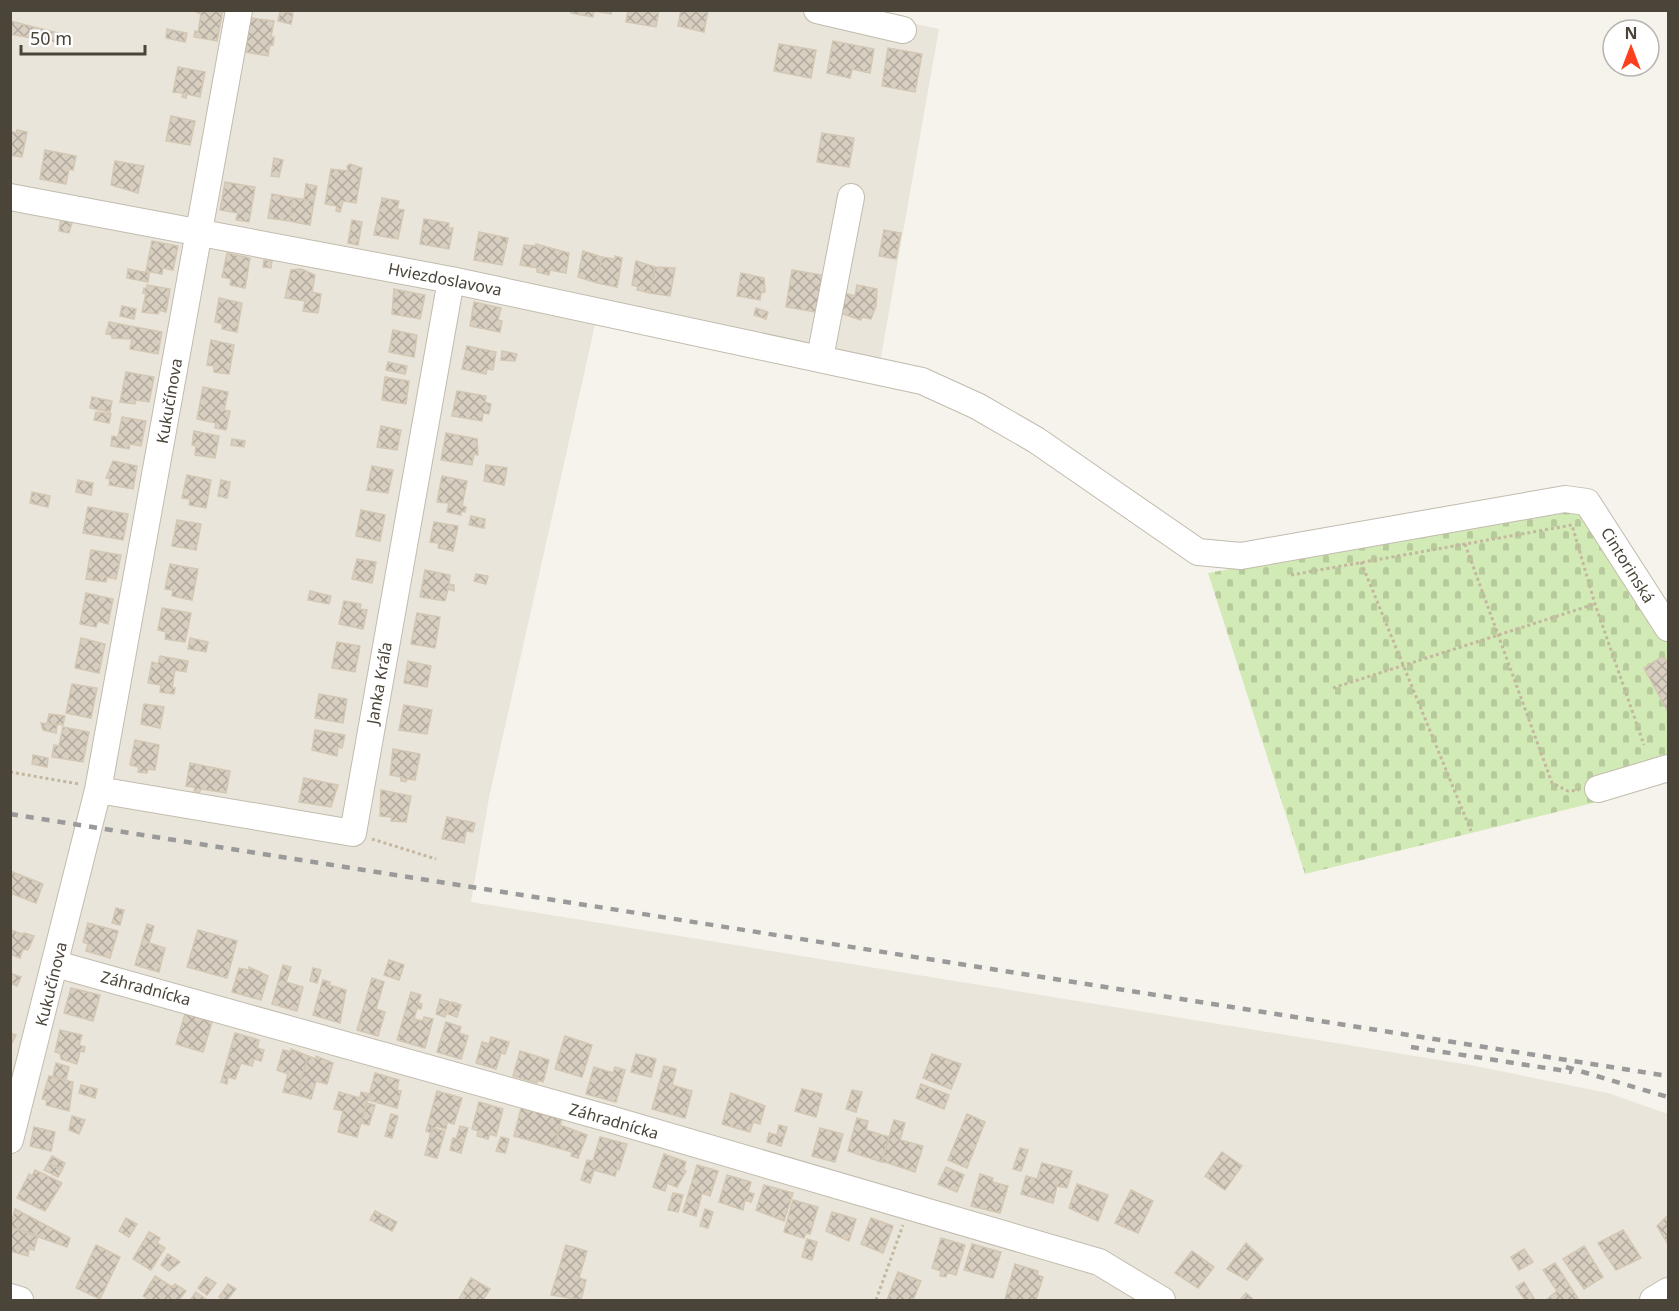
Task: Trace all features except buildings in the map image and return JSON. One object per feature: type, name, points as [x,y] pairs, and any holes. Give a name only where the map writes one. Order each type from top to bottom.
[{"type":"street","name":"Kukučínova","points":[[10,1140],[98,790],[240,10]]},
{"type":"street","points":[[818,10],[903,30]]},
{"type":"street","name":"Hviezdoslavova","points":[[10,197],[451,280],[922,381],[977,406],[1036,440],[1198,552],[1242,556],[1564,499],[1587,502]]},
{"type":"street","points":[[820,358],[851,197]]},
{"type":"street","name":"Janka Kráľa","points":[[353,833],[451,280]]},
{"type":"street","name":"Cintorinská","points":[[1587,502],[1668,628]]},
{"type":"street","points":[[1598,789],[1668,768]]},
{"type":"street","points":[[98,790],[353,833]]},
{"type":"street","name":"Záhradnícka","points":[[56,964],[610,1119],[1099,1262],[1162,1300]]},
{"type":"street","points":[[1653,1300],[1668,1291]]},
{"type":"street","points":[[10,1298],[20,1300]]},
{"type":"path","points":[[1291,575],[1572,525],[1595,604],[1644,745]]},
{"type":"path","points":[[1465,544],[1496,636],[1552,783],[1568,791],[1598,789]]},
{"type":"path","points":[[1361,562],[1471,831]]},
{"type":"path","points":[[1334,688],[1595,604]]},
{"type":"path","points":[[10,772],[87,785],[98,790]]},
{"type":"path","points":[[353,833],[436,860]]},
{"type":"path","points":[[876,1300],[909,1207]]},
{"type":"shaded area","points":[[851,10],[939,29],[877,379],[595,325],[489,798],[471,902],[1470,1065],[1608,1093],[1668,1114],[1668,1300],[11,1300],[10,11]]},
{"type":"green space","points":[[1577,506],[1668,639],[1668,755],[1594,778],[1601,801],[1305,874],[1208,573]]},
{"type":"railway","points":[[10,814],[1668,1076]]},
{"type":"railway","points":[[1411,1047],[1572,1072]]},
{"type":"railway","points":[[1566,1067],[1668,1097]]}]
